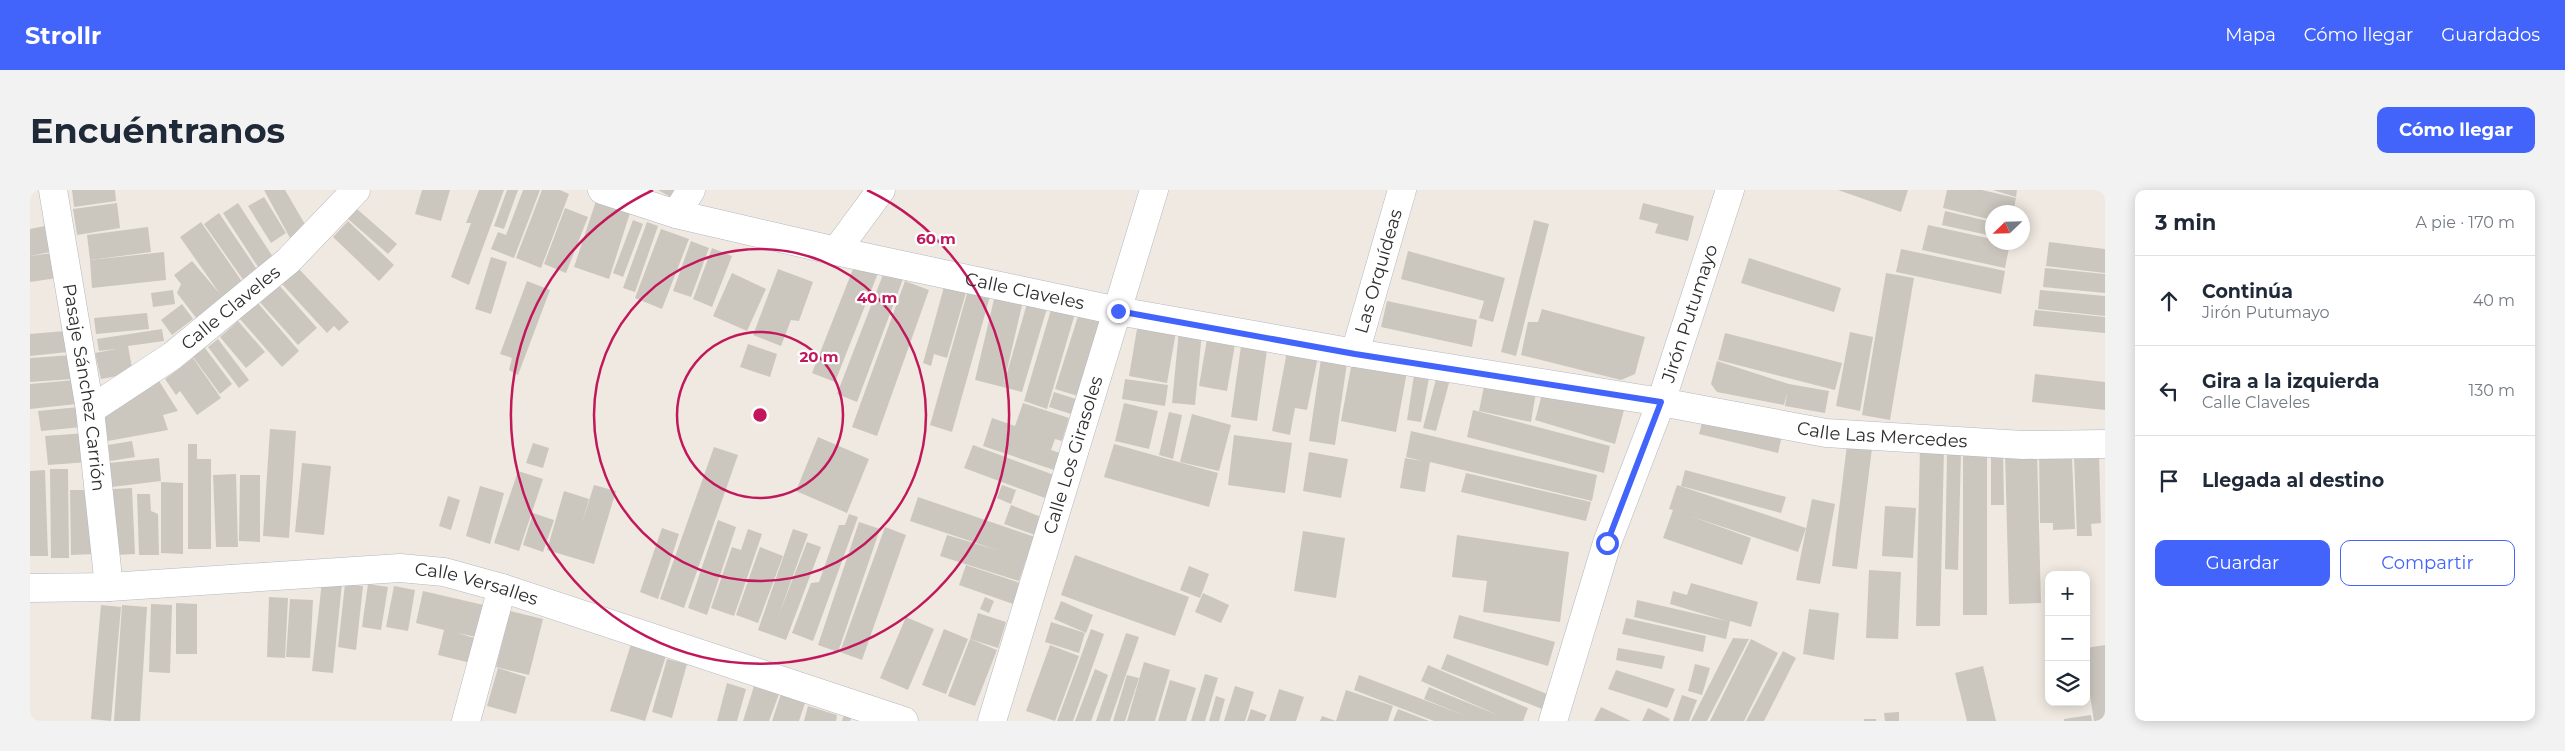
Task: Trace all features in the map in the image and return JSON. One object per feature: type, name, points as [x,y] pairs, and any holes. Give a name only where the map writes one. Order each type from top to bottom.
[{"type":"street","name":"Pasaje Sánchez Carrión","points":[[53,190],[90,410],[109,586]]},
{"type":"street","name":"Calle Claveles","points":[[90,410],[172,356],[288,261],[356,190]]},
{"type":"street","name":"Calle Claveles","points":[[602,190],[676,214],[836,251],[1118,311],[1355,354],[1661,402]]},
{"type":"street","points":[[676,214],[691,190]]},
{"type":"street","points":[[836,251],[881,190]]},
{"type":"street","name":"Calle Los Girasoles","points":[[992,721],[1154,190]]},
{"type":"street","name":"Las Orquídeas","points":[[1355,354],[1402,190]]},
{"type":"street","name":"Jirón Putumayo","points":[[1552,721],[1607,543],[1661,402],[1730,190]]},
{"type":"street","name":"Calle Las Mercedes","points":[[1661,402],[1826,433],[2023,445],[2105,444]]},
{"type":"street","name":"Calle Versalles","points":[[30,588],[109,586],[400,568],[444,572],[502,588],[904,721]]},
{"type":"street","points":[[466,721],[502,588]]},
{"type":"building","points":[[72,190],[115,190],[116,201],[74,207]]},
{"type":"building","points":[[264,190],[285,190],[306,226],[290,238]]},
{"type":"building","points":[[422,190],[450,190],[441,221],[415,214]]},
{"type":"building","points":[[479,190],[504,190],[469,285],[451,277],[471,223],[466,223]]},
{"type":"building","points":[[507,190],[518,190],[504,229],[494,226]]},
{"type":"building","points":[[523,190],[540,190],[514,258],[491,249],[498,232],[506,235]]},
{"type":"building","points":[[542,190],[560,190],[569,194],[541,268],[516,258]]},
{"type":"building","points":[[658,190],[679,190],[674,199]]},
{"type":"building","points":[[1838,190],[1908,190],[1901,212]]},
{"type":"building","points":[[1947,190],[1982,190],[2016,198],[2014,205],[1985,205],[1985,218],[1943,208]]},
{"type":"building","points":[[1993,190],[2017,190],[2016,197]]},
{"type":"building","points":[[264,197],[286,233],[271,243],[248,206]]},
{"type":"building","points":[[596,201],[630,213],[609,279],[574,267]]},
{"type":"building","points":[[117,203],[120,228],[77,235],[73,209]]},
{"type":"building","points":[[238,203],[273,257],[258,267],[223,213]]},
{"type":"building","points":[[1643,203],[1694,216],[1688,241],[1655,233],[1658,224],[1639,219]]},
{"type":"building","points":[[565,208],[588,217],[566,273],[544,264]]},
{"type":"building","points":[[357,209],[397,244],[388,254],[348,219]]},
{"type":"building","points":[[1945,211],[1985,220],[1985,234],[1942,225]]},
{"type":"building","points":[[219,213],[258,271],[244,281],[204,224]]},
{"type":"building","points":[[633,220],[643,224],[623,277],[613,273]]},
{"type":"building","points":[[1534,220],[1549,224],[1516,356],[1501,352]]},
{"type":"building","points":[[348,221],[394,265],[379,281],[333,237]]},
{"type":"building","points":[[201,222],[243,283],[197,319],[177,293],[181,284],[174,275],[192,261],[220,294],[180,237]]},
{"type":"building","points":[[647,222],[658,226],[635,292],[623,288]]},
{"type":"building","points":[[55,224],[60,250],[30,256],[30,229]]},
{"type":"building","points":[[1928,225],[1985,237],[1985,250],[2009,250],[2005,268],[1922,250]]},
{"type":"building","points":[[148,227],[151,252],[90,260],[87,235]]},
{"type":"building","points":[[661,229],[689,239],[662,309],[635,298]]},
{"type":"building","points":[[691,241],[709,248],[691,297],[673,291]]},
{"type":"building","points":[[2049,242],[2105,249],[2105,273],[2046,266]]},
{"type":"building","points":[[712,248],[732,256],[712,307],[693,299]]},
{"type":"building","points":[[1901,249],[2005,271],[2001,294],[1896,272]]},
{"type":"building","points":[[1408,251],[1505,278],[1493,322],[1479,318],[1484,301],[1401,279]]},
{"type":"building","points":[[60,252],[64,277],[30,282],[30,256]]},
{"type":"building","points":[[164,252],[166,280],[92,288],[90,260]]},
{"type":"building","points":[[491,257],[507,262],[491,314],[475,309]]},
{"type":"building","points":[[1749,258],[1841,288],[1834,312],[1741,283]]},
{"type":"building","points":[[855,264],[878,273],[835,382],[812,373]]},
{"type":"building","points":[[2045,268],[2105,274],[2105,293],[2043,287]]},
{"type":"building","points":[[299,269],[349,322],[339,331],[334,326],[327,333],[282,284]]},
{"type":"building","points":[[778,269],[813,282],[799,321],[791,320],[781,346],[753,335]]},
{"type":"building","points":[[884,272],[903,279],[857,402],[837,394]]},
{"type":"building","points":[[732,273],[766,289],[747,331],[713,316]]},
{"type":"building","points":[[1886,273],[1914,278],[1890,420],[1862,415]]},
{"type":"building","points":[[947,276],[969,282],[947,358],[934,354],[931,366],[923,363]]},
{"type":"building","points":[[527,281],[550,290],[518,375],[509,370],[512,358],[500,354]]},
{"type":"building","points":[[905,281],[929,290],[877,436],[852,427]]},
{"type":"building","points":[[970,283],[992,289],[952,432],[930,425]]},
{"type":"building","points":[[278,284],[317,328],[298,345],[259,301]]},
{"type":"building","points":[[173,290],[175,304],[153,307],[151,293]]},
{"type":"building","points":[[2040,290],[2105,296],[2105,316],[2038,309]]},
{"type":"building","points":[[995,295],[1023,301],[1003,387],[975,380]]},
{"type":"building","points":[[1028,300],[1048,305],[1022,392],[1003,387]]},
{"type":"building","points":[[1387,301],[1477,320],[1472,347],[1381,327]]},
{"type":"building","points":[[257,302],[299,351],[282,367],[239,318]]},
{"type":"building","points":[[1053,303],[1076,310],[1047,409],[1024,401]]},
{"type":"building","points":[[182,304],[193,319],[172,335],[161,320]]},
{"type":"building","points":[[1542,309],[1645,337],[1635,374],[1621,380],[1521,355],[1528,322],[1538,322]]},
{"type":"building","points":[[1080,310],[1106,319],[1081,397],[1055,389]]},
{"type":"building","points":[[2035,310],[2105,317],[2105,333],[2033,326]]},
{"type":"building","points":[[147,313],[149,329],[96,334],[94,318]]},
{"type":"building","points":[[238,321],[265,352],[246,368],[220,337]]},
{"type":"building","points":[[1152,321],[1177,326],[1167,383],[1129,376],[1137,329]]},
{"type":"building","points":[[162,329],[164,341],[128,346],[133,373],[101,379],[95,353],[116,349],[99,351],[97,339]]},
{"type":"building","points":[[1179,330],[1202,332],[1195,405],[1172,403]]},
{"type":"building","points":[[65,331],[68,352],[30,356],[30,334]]},
{"type":"building","points":[[1850,332],[1873,337],[1860,411],[1836,406]]},
{"type":"building","points":[[1208,333],[1236,338],[1227,391],[1199,386]]},
{"type":"building","points":[[1725,333],[1842,363],[1835,390],[1718,360]]},
{"type":"building","points":[[218,339],[249,380],[239,388],[208,347]]},
{"type":"building","points":[[1242,339],[1268,343],[1257,421],[1231,417]]},
{"type":"building","points":[[748,344],[777,354],[770,377],[740,367]]},
{"type":"building","points":[[1288,346],[1319,352],[1307,410],[1295,408],[1290,435],[1272,431]]},
{"type":"building","points":[[205,348],[232,384],[220,394],[193,357]]},
{"type":"building","points":[[1322,352],[1348,356],[1335,445],[1309,441]]},
{"type":"building","points":[[72,355],[73,379],[30,382],[30,358]]},
{"type":"building","points":[[1353,356],[1408,366],[1396,432],[1341,421]]},
{"type":"building","points":[[193,358],[221,398],[197,415],[180,391],[176,395],[165,379]]},
{"type":"building","points":[[1717,361],[1789,384],[1829,391],[1825,413],[1785,406],[1787,393],[1784,405],[1717,392],[1711,384]]},
{"type":"building","points":[[1415,369],[1430,372],[1421,422],[1407,420]]},
{"type":"building","points":[[2035,374],[2105,382],[2105,410],[2032,402]]},
{"type":"building","points":[[1125,379],[1168,385],[1165,406],[1122,399]]},
{"type":"building","points":[[1436,379],[1449,383],[1436,431],[1423,428]]},
{"type":"building","points":[[75,380],[77,404],[30,409],[30,384]]},
{"type":"building","points":[[159,381],[178,411],[163,415],[168,430],[108,441],[104,413]]},
{"type":"building","points":[[1485,381],[1536,392],[1531,422],[1479,411]]},
{"type":"building","points":[[1544,387],[1624,410],[1615,444],[1535,420]]},
{"type":"building","points":[[1054,392],[1076,399],[1071,414],[1049,407]]},
{"type":"building","points":[[1023,403],[1069,418],[1062,441],[1055,439],[1051,450],[1060,453],[1054,470],[983,446],[992,418],[1015,426]]},
{"type":"building","points":[[1124,403],[1158,411],[1149,449],[1115,441]]},
{"type":"building","points":[[79,407],[82,427],[41,431],[38,411]]},
{"type":"building","points":[[1473,410],[1610,446],[1604,473],[1467,437]]},
{"type":"building","points":[[1169,412],[1182,415],[1173,459],[1159,455]]},
{"type":"building","points":[[1192,414],[1231,425],[1219,471],[1180,462]]},
{"type":"building","points":[[1703,419],[1783,431],[1778,453],[1699,434]]},
{"type":"building","points":[[270,429],[296,431],[289,538],[263,536]]},
{"type":"building","points":[[1411,431],[1597,475],[1592,501],[1430,462],[1425,492],[1400,488],[1405,458],[1423,461],[1406,457]]},
{"type":"building","points":[[86,433],[89,462],[48,465],[45,436]]},
{"type":"building","points":[[1234,435],[1292,443],[1285,493],[1228,485]]},
{"type":"building","points":[[818,437],[869,459],[847,513],[796,491]]},
{"type":"building","points":[[132,441],[135,457],[110,461],[108,445]]},
{"type":"building","points":[[533,443],[549,448],[543,468],[526,463]]},
{"type":"building","points":[[188,444],[197,444],[197,459],[211,459],[211,549],[188,549]]},
{"type":"building","points":[[1114,444],[1218,473],[1209,507],[1104,477]]},
{"type":"building","points":[[973,445],[1054,475],[1045,498],[964,468]]},
{"type":"building","points":[[1847,445],[1872,448],[1857,569],[1832,566]]},
{"type":"building","points":[[714,447],[738,455],[684,608],[660,599]]},
{"type":"building","points":[[1920,447],[1944,448],[1940,626],[1916,626]]},
{"type":"building","points":[[1963,450],[1987,450],[1987,615],[1963,615]]},
{"type":"building","points":[[2037,450],[2041,603],[2009,604],[2005,451]]},
{"type":"building","points":[[1991,451],[2003,451],[2004,505],[1991,505]]},
{"type":"building","points":[[1309,452],[1348,459],[1341,498],[1303,491]]},
{"type":"building","points":[[1947,452],[1961,452],[1958,570],[1945,569]]},
{"type":"building","points":[[2039,452],[2059,452],[2059,459],[2072,458],[2075,529],[2053,530],[2053,523],[2040,523]]},
{"type":"building","points":[[2099,455],[2101,523],[2091,524],[2092,536],[2077,536],[2074,456]]},
{"type":"building","points":[[159,458],[161,481],[112,487],[109,463]]},
{"type":"building","points":[[302,463],[331,466],[324,535],[295,532]]},
{"type":"building","points":[[50,469],[68,469],[69,558],[51,558]]},
{"type":"building","points":[[45,470],[48,556],[30,556],[30,471]]},
{"type":"building","points":[[1685,470],[1786,497],[1781,513],[1681,486]]},
{"type":"building","points":[[518,471],[543,479],[519,551],[494,543]]},
{"type":"building","points":[[1466,473],[1591,502],[1586,521],[1461,492]]},
{"type":"building","points":[[236,474],[238,547],[216,547],[213,475]]},
{"type":"building","points":[[240,475],[260,475],[260,542],[239,541]]},
{"type":"building","points":[[161,482],[183,483],[183,554],[161,553]]},
{"type":"building","points":[[594,485],[616,491],[594,564],[547,550],[564,491],[589,499],[581,526]]},
{"type":"building","points":[[1002,485],[1016,490],[1011,504],[997,498]]},
{"type":"building","points":[[1677,485],[1806,528],[1798,552],[1690,516],[1751,538],[1742,565],[1663,538],[1673,510],[1669,509]]},
{"type":"building","points":[[480,486],[504,493],[490,544],[466,536]]},
{"type":"building","points":[[132,488],[135,554],[116,555],[113,489]]},
{"type":"building","points":[[70,490],[95,490],[96,554],[71,555]]},
{"type":"building","points":[[137,494],[150,494],[151,511],[158,514],[159,555],[139,555]]},
{"type":"building","points":[[448,496],[460,500],[451,530],[439,526]]},
{"type":"building","points":[[918,497],[1041,539],[1033,562],[1026,560],[1019,581],[940,556],[947,535],[997,550],[910,521]]},
{"type":"building","points":[[1812,499],[1835,504],[1820,584],[1796,580]]},
{"type":"building","points":[[1011,505],[1041,517],[1035,535],[1004,524]]},
{"type":"building","points":[[1885,506],[1916,508],[1913,558],[1882,556]]},
{"type":"building","points":[[533,513],[554,520],[543,552],[523,545]]},
{"type":"building","points":[[849,514],[858,517],[813,641],[792,633],[811,583],[819,582],[839,525],[845,525]]},
{"type":"building","points":[[718,520],[736,527],[707,615],[688,608]]},
{"type":"building","points":[[859,522],[880,529],[838,652],[818,645]]},
{"type":"building","points":[[885,527],[906,535],[862,660],[840,652]]},
{"type":"building","points":[[662,528],[679,534],[658,599],[640,592]]},
{"type":"building","points":[[748,529],[762,534],[734,616],[711,608],[732,547],[741,550]]},
{"type":"building","points":[[793,529],[808,534],[778,617],[807,542],[821,547],[786,640],[758,630]]},
{"type":"building","points":[[1303,531],[1345,538],[1336,598],[1294,591]]},
{"type":"building","points":[[1457,535],[1569,552],[1560,622],[1483,612],[1487,581],[1452,577]]},
{"type":"building","points":[[760,547],[783,556],[758,623],[736,615]]},
{"type":"building","points":[[1075,555],[1189,597],[1175,636],[1061,595]]},
{"type":"building","points":[[966,565],[1020,583],[1013,604],[959,585]]},
{"type":"building","points":[[1189,566],[1209,574],[1200,598],[1180,590]]},
{"type":"building","points":[[1869,570],[1901,572],[1898,639],[1866,638]]},
{"type":"building","points":[[322,581],[342,583],[333,673],[312,671]]},
{"type":"building","points":[[1691,583],[1758,602],[1751,627],[1730,621],[1726,639],[1634,617],[1637,600],[1727,621],[1670,604],[1673,591],[1687,595]]},
{"type":"building","points":[[345,584],[363,586],[356,650],[338,647]]},
{"type":"building","points":[[368,584],[388,587],[381,630],[362,627]]},
{"type":"building","points":[[394,586],[415,590],[408,631],[386,627]]},
{"type":"building","points":[[423,591],[488,606],[481,638],[457,633],[485,641],[479,665],[438,655],[444,630],[416,623]]},
{"type":"building","points":[[1203,593],[1229,605],[1221,623],[1195,612]]},
{"type":"building","points":[[269,597],[288,598],[285,658],[267,657]]},
{"type":"building","points":[[985,597],[994,601],[989,613],[980,609]]},
{"type":"building","points":[[290,599],[313,600],[310,658],[286,657]]},
{"type":"building","points":[[1061,601],[1093,615],[1086,633],[1054,619]]},
{"type":"building","points":[[176,603],[197,604],[197,654],[176,654]]},
{"type":"building","points":[[151,604],[172,605],[170,673],[149,672]]},
{"type":"building","points":[[101,605],[121,607],[111,721],[91,719]]},
{"type":"building","points":[[122,605],[147,607],[140,721],[114,721]]},
{"type":"building","points":[[1809,609],[1839,613],[1834,660],[1803,654]]},
{"type":"building","points":[[510,611],[543,619],[529,675],[496,667]]},
{"type":"building","points":[[978,613],[1006,622],[998,648],[970,639]]},
{"type":"building","points":[[1459,615],[1555,642],[1548,666],[1453,638]]},
{"type":"building","points":[[906,617],[934,629],[908,690],[880,678]]},
{"type":"building","points":[[1626,618],[1706,636],[1703,652],[1622,634]]},
{"type":"building","points":[[1051,622],[1085,633],[1079,653],[1045,642]]},
{"type":"building","points":[[944,629],[968,639],[946,694],[922,685]]},
{"type":"building","points":[[1091,629],[1104,634],[1073,721],[1057,721]]},
{"type":"building","points":[[1126,633],[1139,637],[1110,721],[1096,721]]},
{"type":"building","points":[[1733,638],[1749,639],[1707,721],[1691,721]]},
{"type":"building","points":[[970,639],[997,650],[975,706],[948,696]]},
{"type":"building","points":[[1751,639],[1778,653],[1744,721],[1710,721]]},
{"type":"building","points":[[631,644],[666,656],[645,721],[610,711]]},
{"type":"building","points":[[1050,645],[1079,656],[1055,721],[1026,711]]},
{"type":"building","points":[[2105,645],[2105,721],[2094,721],[2090,696],[2090,647]]},
{"type":"building","points":[[1618,648],[1665,656],[1662,669],[1616,660]]},
{"type":"building","points":[[1783,651],[1796,658],[1764,721],[1746,721]]},
{"type":"building","points":[[1447,654],[1547,694],[1542,709],[1441,669]]},
{"type":"building","points":[[667,659],[687,664],[672,718],[652,712]]},
{"type":"building","points":[[1144,662],[1170,670],[1155,721],[1127,721]]},
{"type":"building","points":[[1695,664],[1710,668],[1702,695],[1688,691]]},
{"type":"building","points":[[1428,665],[1528,708],[1523,721],[1434,721],[1354,690],[1359,675],[1466,716],[1424,699],[1429,687],[1500,716],[1421,681]]},
{"type":"building","points":[[1983,666],[1996,721],[1967,721],[1955,673]]},
{"type":"building","points":[[498,668],[526,677],[516,714],[487,706]]},
{"type":"building","points":[[1095,669],[1108,675],[1091,721],[1075,721]]},
{"type":"building","points":[[1616,670],[1675,689],[1667,708],[1608,689]]},
{"type":"building","points":[[1205,674],[1218,678],[1205,721],[1191,721]]},
{"type":"building","points":[[1127,675],[1139,678],[1125,721],[1113,721]]},
{"type":"building","points":[[1170,680],[1196,688],[1186,721],[1158,721]]},
{"type":"building","points":[[727,683],[746,689],[737,721],[717,721]]},
{"type":"building","points":[[784,685],[808,694],[799,721],[772,721]]},
{"type":"building","points":[[754,686],[779,694],[769,721],[743,721]]},
{"type":"building","points":[[1235,686],[1254,692],[1245,721],[1224,721]]},
{"type":"building","points":[[1279,689],[1304,697],[1296,721],[1269,721]]},
{"type":"building","points":[[1346,690],[1393,706],[1388,721],[1336,721]]},
{"type":"building","points":[[1682,695],[1697,700],[1689,721],[1673,721]]},
{"type":"building","points":[[1216,696],[1225,699],[1219,721],[1209,721]]},
{"type":"building","points":[[808,706],[837,715],[836,721],[804,721]]},
{"type":"building","points":[[1601,707],[1631,721],[1594,721]]},
{"type":"building","points":[[1648,708],[1670,719],[1669,721],[1642,721]]},
{"type":"building","points":[[1251,709],[1267,715],[1264,721],[1247,721]]},
{"type":"building","points":[[1398,709],[1429,721],[1393,721]]},
{"type":"building","points":[[845,711],[853,713],[850,721],[842,721]]},
{"type":"building","points":[[1899,712],[1899,721],[1885,721],[1884,713]]},
{"type":"building","points":[[2091,715],[2092,721],[2064,721],[2064,719]]},
{"type":"building","points":[[1322,716],[1336,721],[1320,721]]},
{"type":"building","points":[[1864,719],[1876,719],[1876,721],[1864,721]]},
{"type":"route","points":[[1118,311],[1355,354],[1661,402],[1607,543]]}]
